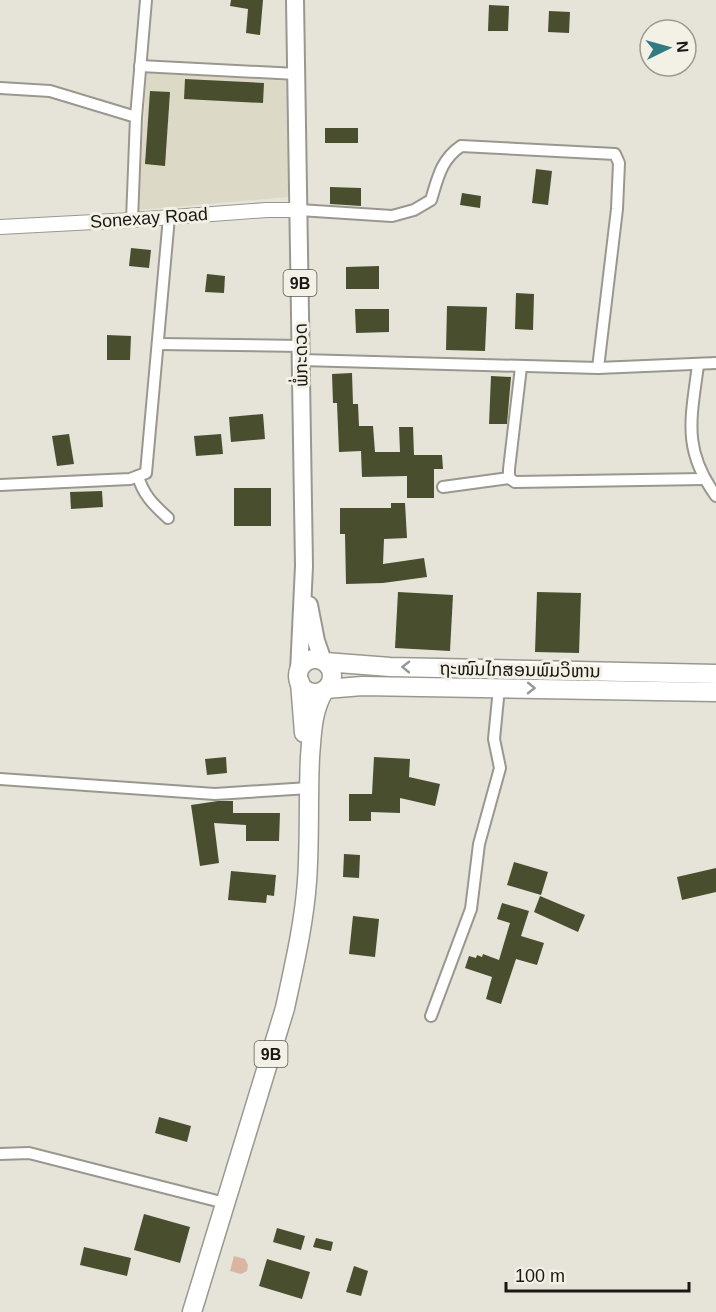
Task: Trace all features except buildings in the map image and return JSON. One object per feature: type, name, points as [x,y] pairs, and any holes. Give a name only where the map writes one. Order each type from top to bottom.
[{"type":"highway","points":[[318,659],[324,662],[329,665],[332,681],[325,690],[310,692],[299,677],[304,663],[318,659]]},
{"type":"highway","name":"ຖະໜົນໄກສອນພົມວິຫານ","points":[[324,662],[638,681],[716,692]]},
{"type":"highway","name":"ຖະໜົນໄກສອນພົມວິຫານ","points":[[325,690],[362,686],[499,688],[638,681],[716,674]]},
{"type":"highway","name":"9B","points":[[299,677],[309,788]]},
{"type":"highway","name":"9B","points":[[192,1312],[285,1008],[296,957],[307,881],[313,718],[325,690]]},
{"type":"main road","name":"ພໍ່ກະດວດ","points":[[295,0],[304,566]]},
{"type":"main road","name":"9B","points":[[304,566],[311,618],[324,662]]},
{"type":"main road","name":"9B","points":[[299,677],[304,566]]},
{"type":"street","points":[[132,220],[136,117],[146,0]]},
{"type":"street","points":[[140,66],[297,74]]},
{"type":"street","points":[[0,88],[50,91],[136,117]]},
{"type":"street","points":[[299,210],[392,216],[414,210],[431,200],[442,165],[450,153],[461,146],[615,154],[619,163],[618,208],[598,368]]},
{"type":"street","name":"Sonexay Road","points":[[0,227],[266,210],[299,210]]},
{"type":"street","points":[[0,485],[130,479],[146,473],[169,217]]},
{"type":"street","points":[[158,344],[521,367],[598,368],[716,363]]},
{"type":"street","points":[[698,365],[690,427],[695,456],[704,479],[716,496]]},
{"type":"street","points":[[509,478],[508,469],[521,367]]},
{"type":"street","points":[[138,476],[149,500],[168,518]]},
{"type":"street","points":[[443,487],[509,478],[515,482],[704,479]]},
{"type":"street","points":[[432,1016],[471,909],[479,844],[500,768],[494,739],[499,688]]},
{"type":"street","points":[[0,779],[215,794],[309,788]]},
{"type":"street","points":[[0,1154],[28,1153],[225,1203]]},
{"type":"shaded area","points":[[147,73],[289,81],[289,197],[138,210]]},
{"type":"shaded area","points":[[234,1256],[245,1259],[248,1265],[247,1271],[241,1274],[230,1271]]}]
